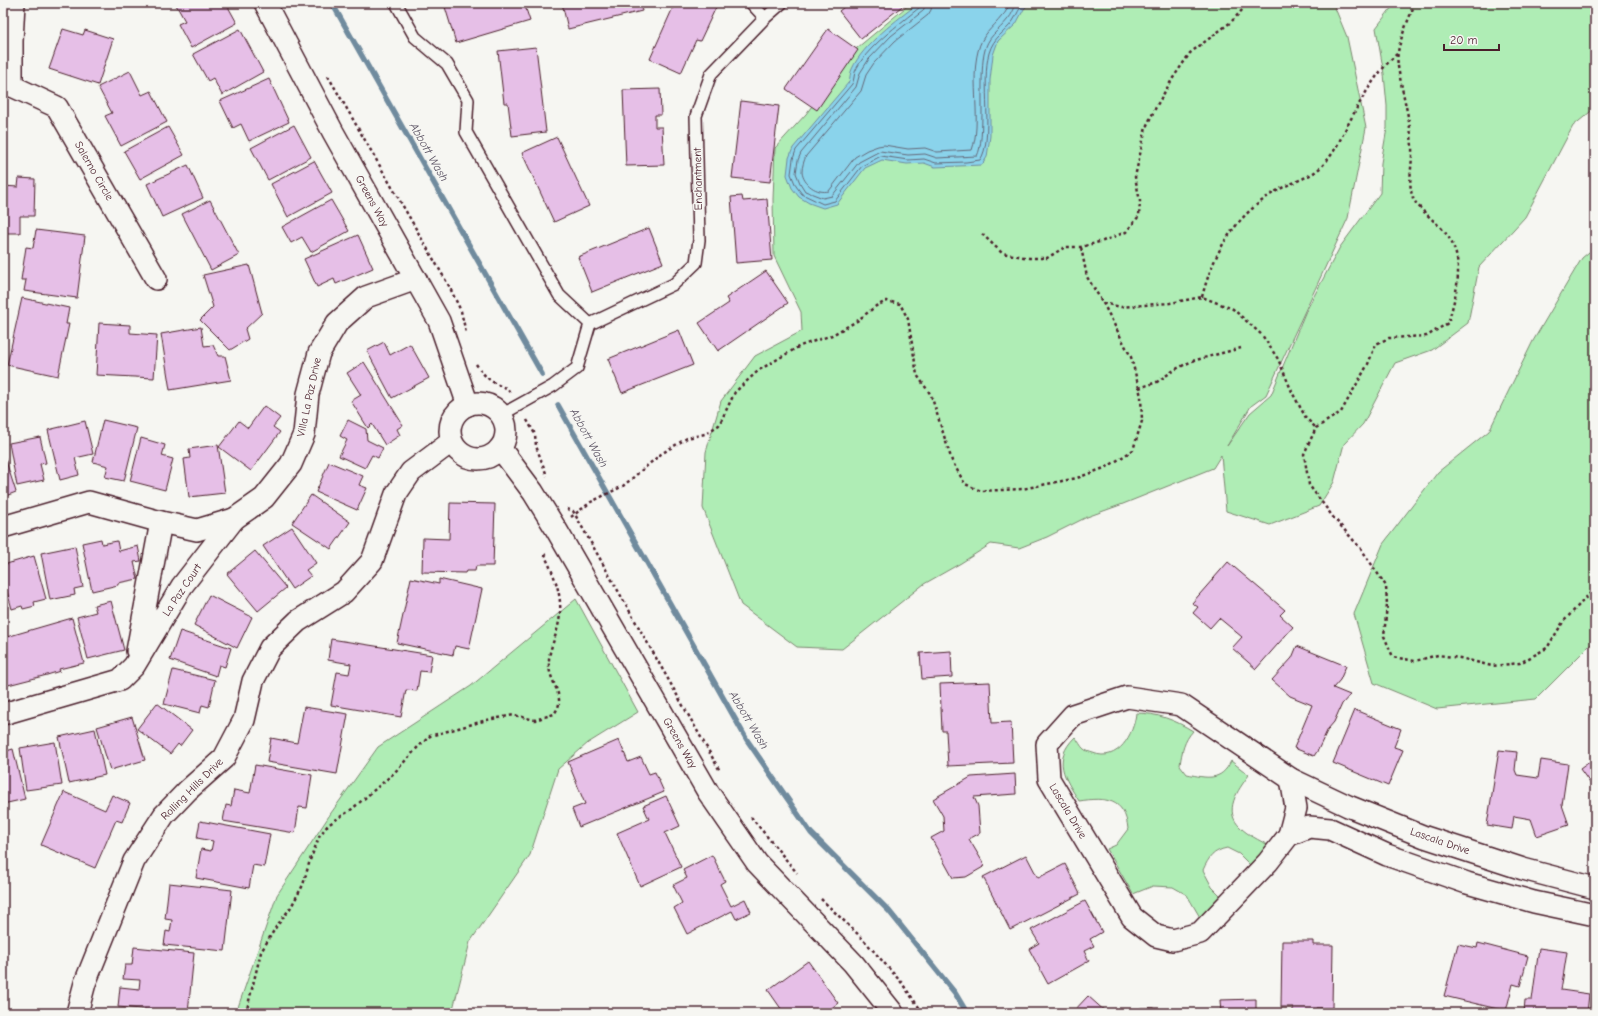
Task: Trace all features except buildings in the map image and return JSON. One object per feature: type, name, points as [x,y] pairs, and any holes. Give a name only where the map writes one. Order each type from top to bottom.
[{"type":"street","points":[[7,86],[12,41],[14,3]]},
{"type":"street","name":"Greens Way","points":[[265,3],[333,132],[439,321],[468,405]]},
{"type":"street","name":"Salerno Circle","points":[[7,86],[57,107],[156,279]]},
{"type":"street","name":"Villa La Paz Drive","points":[[3,527],[89,502],[161,522],[197,530],[234,519],[264,498],[291,464],[304,434],[308,394],[319,353],[337,323],[366,297],[416,279]]},
{"type":"street","points":[[478,403],[494,409],[501,415],[505,423],[506,432],[500,448],[494,454],[486,458],[470,458],[462,455],[451,442],[450,424],[460,409],[468,405],[478,403]]},
{"type":"street","name":"Rolling Hills Drive","points":[[77,1013],[85,983],[134,861],[164,815],[188,790],[224,758],[244,720],[253,681],[270,648],[298,621],[344,592],[372,561],[396,494],[411,472],[451,442]]},
{"type":"street","name":"Greens Way","points":[[500,448],[533,492],[556,529],[708,792],[757,863],[853,963],[893,1013]]},
{"type":"street","name":"La Paz Court","points":[[3,714],[120,680],[134,666],[182,586],[234,519]]},
{"type":"street","name":"La Paz Court","points":[[134,666],[161,522]]},
{"type":"street","name":"Lascala Drive","points":[[1291,780],[1296,808],[1289,835],[1268,862],[1200,933],[1173,940],[1156,936],[1132,918],[1049,780],[1047,744],[1073,715],[1127,697],[1181,705],[1291,780],[1348,806],[1426,837],[1523,869],[1595,888]]},
{"type":"street","points":[[1289,835],[1309,827],[1330,828],[1386,854],[1467,883],[1534,902],[1595,915]]},
{"type":"lane","points":[[396,3],[415,37],[447,64],[468,100],[466,132],[559,295],[590,324],[577,368],[553,386],[501,415]]},
{"type":"lane","points":[[751,3],[765,18]]},
{"type":"lane","name":"Enchantment","points":[[590,324],[674,284],[696,263],[699,240],[696,116],[711,74],[765,18],[782,3]]},
{"type":"path","points":[[982,234],[1002,253],[1029,258],[1047,258],[1065,247],[1081,246],[1103,241],[1126,232],[1139,216],[1140,200],[1135,177],[1146,127],[1173,78],[1190,53],[1231,22],[1244,8],[1244,3]]},
{"type":"path","points":[[1415,3],[1398,53],[1398,68],[1412,148],[1410,184],[1413,200],[1452,241],[1457,257],[1458,281],[1454,301],[1448,323],[1427,336],[1389,338],[1376,344],[1368,364],[1341,412],[1316,428],[1304,454],[1309,485],[1333,517],[1362,550],[1386,586],[1387,605],[1384,636],[1393,657],[1415,661],[1438,655],[1460,658],[1492,666],[1520,663],[1547,648],[1563,622],[1595,588]]},
{"type":"path","points":[[1202,297],[1208,274],[1219,250],[1234,227],[1254,207],[1280,189],[1310,177],[1328,160],[1368,89],[1388,62],[1398,53]]},
{"type":"path","points":[[326,72],[449,286],[461,311],[467,341]]},
{"type":"path","points":[[246,1013],[261,952],[276,927],[291,907],[303,885],[310,860],[320,835],[328,825],[352,808],[394,773],[430,736],[487,720],[514,715],[535,720],[554,714],[560,704],[556,685],[548,668],[549,654],[558,630],[561,606],[557,581],[545,556],[556,529],[591,502],[623,486],[661,454],[686,438],[704,434],[719,425],[735,392],[759,370],[800,346],[832,335],[857,321],[876,306],[887,301],[900,304],[908,320],[917,375],[931,395],[952,461],[965,484],[981,491],[1022,489],[1077,478],[1108,467],[1132,450],[1142,421],[1141,396],[1139,388],[1131,357],[1103,303],[1086,276],[1081,246]]},
{"type":"path","points":[[1103,303],[1121,307],[1170,303],[1202,297],[1232,309],[1262,335],[1278,358],[1293,394],[1306,418],[1316,428]]},
{"type":"path","points":[[1139,388],[1157,382],[1174,370],[1192,361],[1241,348]]},
{"type":"path","points":[[474,361],[481,372],[489,380],[499,386],[507,388],[510,393]]},
{"type":"path","points":[[527,420],[535,434],[536,446],[549,480]]},
{"type":"path","points":[[563,504],[566,509],[573,511],[575,514],[723,776]]},
{"type":"path","points":[[750,816],[797,874]]},
{"type":"path","points":[[817,895],[863,939],[901,982],[923,1013]]},
{"type":"green space","points":[[911,3],[1333,3],[1347,37],[1366,128],[1348,218],[1266,395],[1251,406],[1227,446],[1250,413],[1271,395],[1305,313],[1340,247],[1380,193],[1381,163],[1387,128],[1387,106],[1384,74],[1376,28],[1395,3],[1595,3],[1595,108],[1573,126],[1525,217],[1479,267],[1468,323],[1432,350],[1395,363],[1363,424],[1344,444],[1334,482],[1319,506],[1270,525],[1226,511],[1221,455],[1213,468],[1087,517],[1047,537],[1019,548],[991,544],[924,584],[842,649],[797,647],[741,605],[703,508],[706,452],[721,401],[755,356],[802,331],[801,312],[774,256],[773,199],[775,148],[806,114],[851,53]]},
{"type":"green space","points":[[1595,247],[1595,640],[1536,699],[1437,709],[1374,683],[1354,614],[1383,544],[1438,472],[1489,431],[1533,341],[1582,258]]},
{"type":"green space","points":[[576,599],[638,712],[588,743],[558,769],[530,855],[470,942],[452,1013],[236,1013],[277,895],[331,813],[378,747],[471,686]]},
{"type":"green space","points":[[1136,713],[1151,714],[1166,718],[1193,731],[1184,746],[1180,765],[1187,774],[1201,777],[1213,777],[1223,772],[1231,761],[1249,775],[1240,787],[1234,801],[1232,808],[1233,815],[1235,821],[1244,831],[1268,845],[1252,867],[1239,854],[1227,848],[1212,855],[1203,870],[1212,887],[1223,898],[1201,919],[1187,895],[1173,887],[1153,886],[1133,894],[1107,849],[1116,845],[1128,829],[1123,811],[1118,805],[1105,800],[1097,799],[1079,801],[1065,776],[1062,761],[1064,753],[1068,745],[1075,737],[1087,751],[1102,755],[1110,754],[1123,745],[1128,738],[1135,721]]},
{"type":"water","points":[[919,3],[1030,3],[1024,9],[1016,24],[998,41],[993,55],[990,80],[990,136],[987,157],[982,165],[935,167],[924,163],[907,164],[882,160],[865,168],[837,204],[823,208],[809,203],[799,197],[792,188],[787,175],[789,158],[793,148],[849,82],[852,69],[864,50],[872,41]]},
{"type":"waterway","name":"Abbott Wash","points":[[332,3],[542,374]]},
{"type":"waterway","name":"Abbott Wash","points":[[558,405],[747,740],[811,833],[889,911],[955,993],[967,1013]]}]
